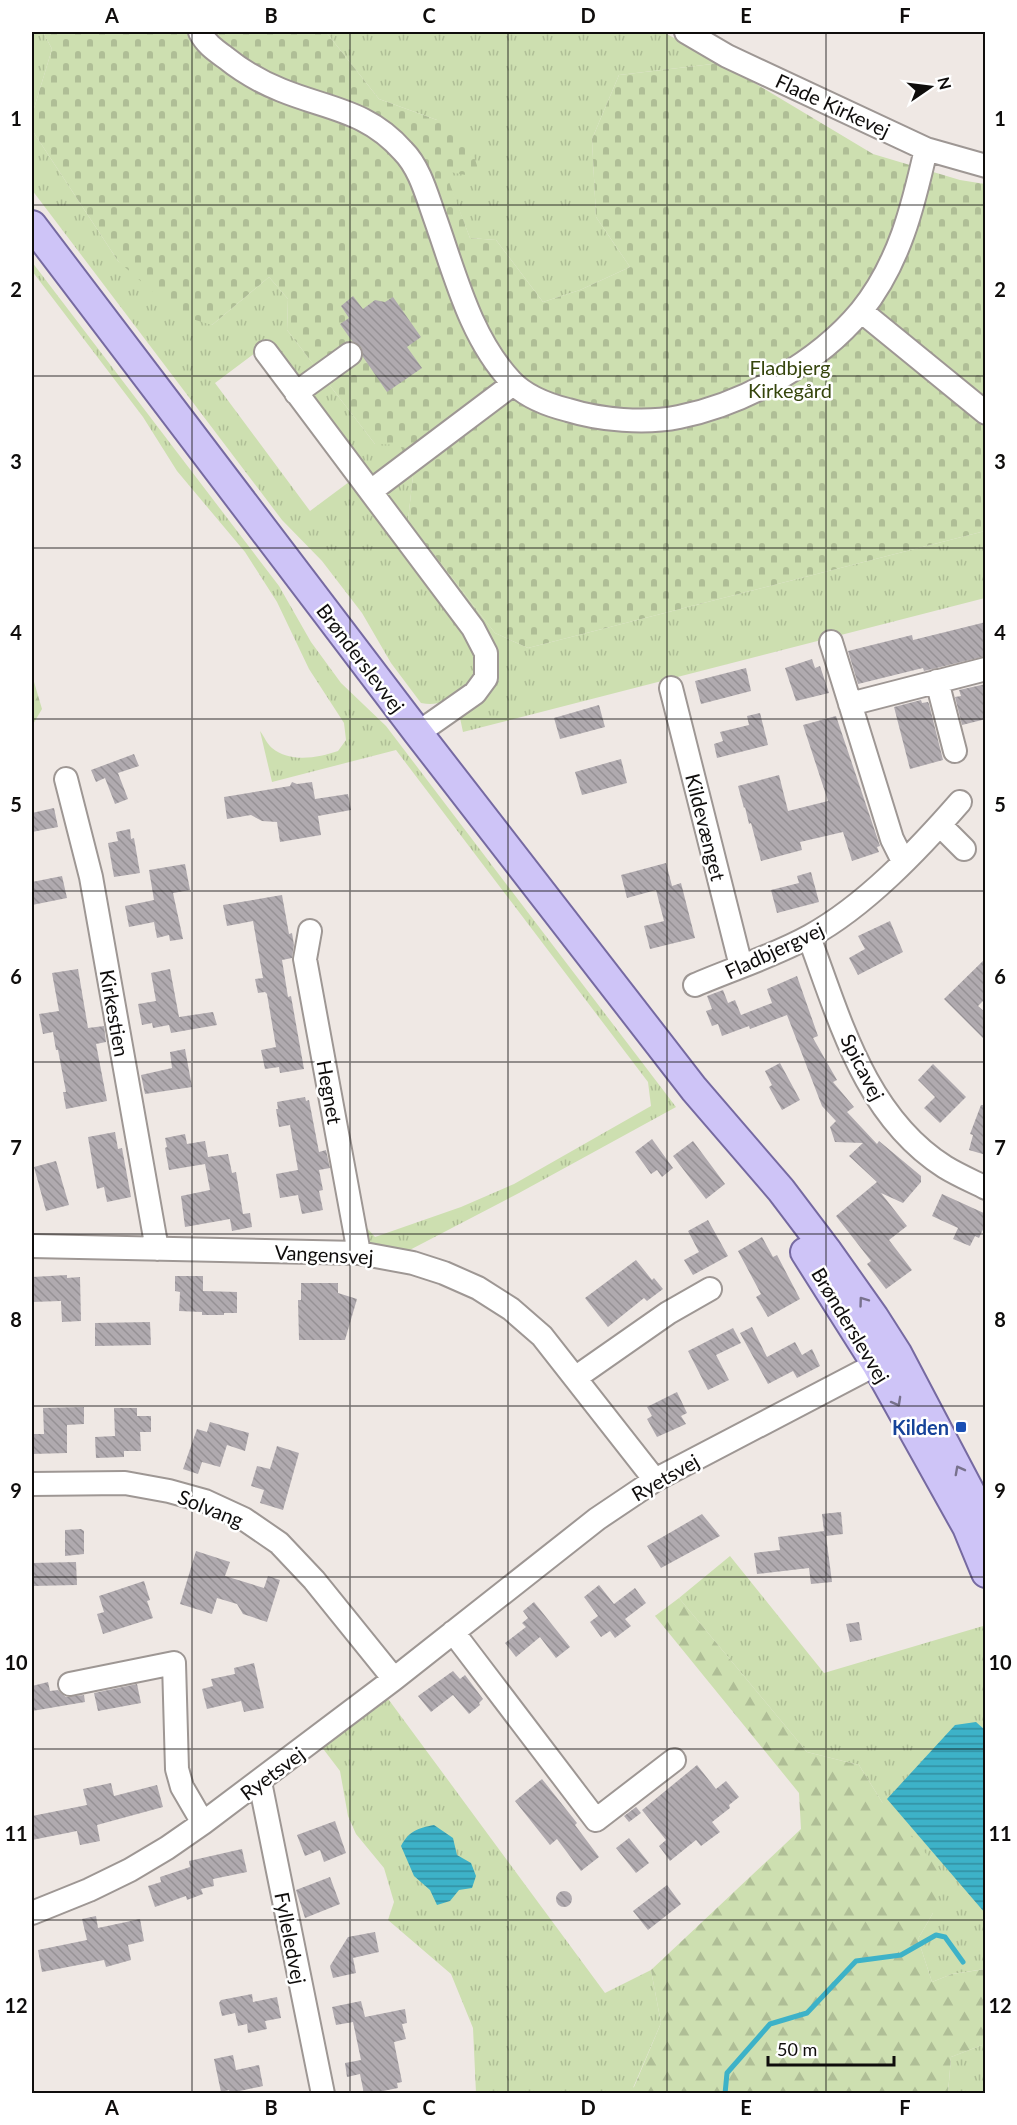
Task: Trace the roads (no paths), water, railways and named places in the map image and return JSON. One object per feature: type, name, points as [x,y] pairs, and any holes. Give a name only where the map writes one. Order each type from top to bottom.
[{"type":"main road","name":"Brønderslevvej","points":[[32,225],[418,733],[694,1089],[810,1259],[886,1358],[986,1522]]},
{"type":"main road","name":"Brønderslevvej","points":[[886,1358],[967,1527],[986,1574]]},
{"type":"street","points":[[200,32],[206,43],[243,72],[281,91],[337,108],[382,130],[406,153],[423,185],[476,330],[493,359],[513,384],[546,404],[589,417],[635,420],[677,417],[709,409],[794,370],[825,346],[861,311],[900,247],[914,204],[926,149]]},
{"type":"street","name":"Flade Kirkevej","points":[[686,32],[727,56],[926,149],[986,166]]},
{"type":"street","points":[[861,311],[986,413]]},
{"type":"street","points":[[266,352],[473,628],[486,653],[486,678],[475,693],[418,733]]},
{"type":"street","points":[[296,393],[350,354]]},
{"type":"street","points":[[371,491],[513,384]]},
{"type":"street","points":[[831,642],[892,839],[903,861]]},
{"type":"street","points":[[850,704],[986,669]]},
{"type":"street","points":[[937,681],[955,751]]},
{"type":"street","name":"Kildevænget","points":[[671,688],[741,966]]},
{"type":"street","name":"Kirkestien","points":[[66,779],[91,877],[157,1249]]},
{"type":"street","name":"Fladbjergvej","points":[[695,985],[808,937],[841,917],[903,861],[960,802]]},
{"type":"street","points":[[940,825],[964,849]]},
{"type":"street","name":"Hegnet","points":[[310,931],[305,959],[359,1252]]},
{"type":"street","name":"Spicavej","points":[[808,937],[854,1058],[877,1100],[910,1139],[944,1166],[986,1188]]},
{"type":"street","name":"Vangensvej","points":[[32,1246],[359,1252],[413,1263],[444,1273],[478,1288],[511,1309],[542,1336],[655,1480]]},
{"type":"street","points":[[575,1378],[668,1313],[710,1289]]},
{"type":"street","name":"Ryetsvej","points":[[32,1913],[89,1890],[130,1870],[203,1823],[394,1679],[597,1519],[655,1480],[886,1358]]},
{"type":"street","name":"Solvang","points":[[32,1484],[124,1483],[169,1491],[206,1501],[244,1519],[279,1544],[314,1580],[394,1679]]},
{"type":"street","points":[[453,1632],[596,1820],[674,1760]]},
{"type":"street","points":[[70,1684],[174,1663],[177,1768],[182,1787],[203,1823]]},
{"type":"street","name":"Fylleledvej","points":[[260,1782],[322,2094]]},
{"type":"water","points":[[976,1722],[985,1730],[985,1913],[887,1799],[955,1725]]},
{"type":"water","points":[[434,1825],[453,1838],[457,1855],[471,1863],[476,1876],[472,1888],[459,1890],[450,1901],[437,1905],[430,1890],[414,1876],[401,1846],[414,1831]]},
{"type":"waterway","points":[[725,2094],[727,2073],[770,2024],[807,2013],[856,1961],[901,1955],[936,1935],[945,1937],[963,1962]]},
{"type":"place","name":"Kilden","points":[[961,1427]]},
{"type":"park label","name":"Fladbjerg Kirkegård","points":[[790,378]]}]
